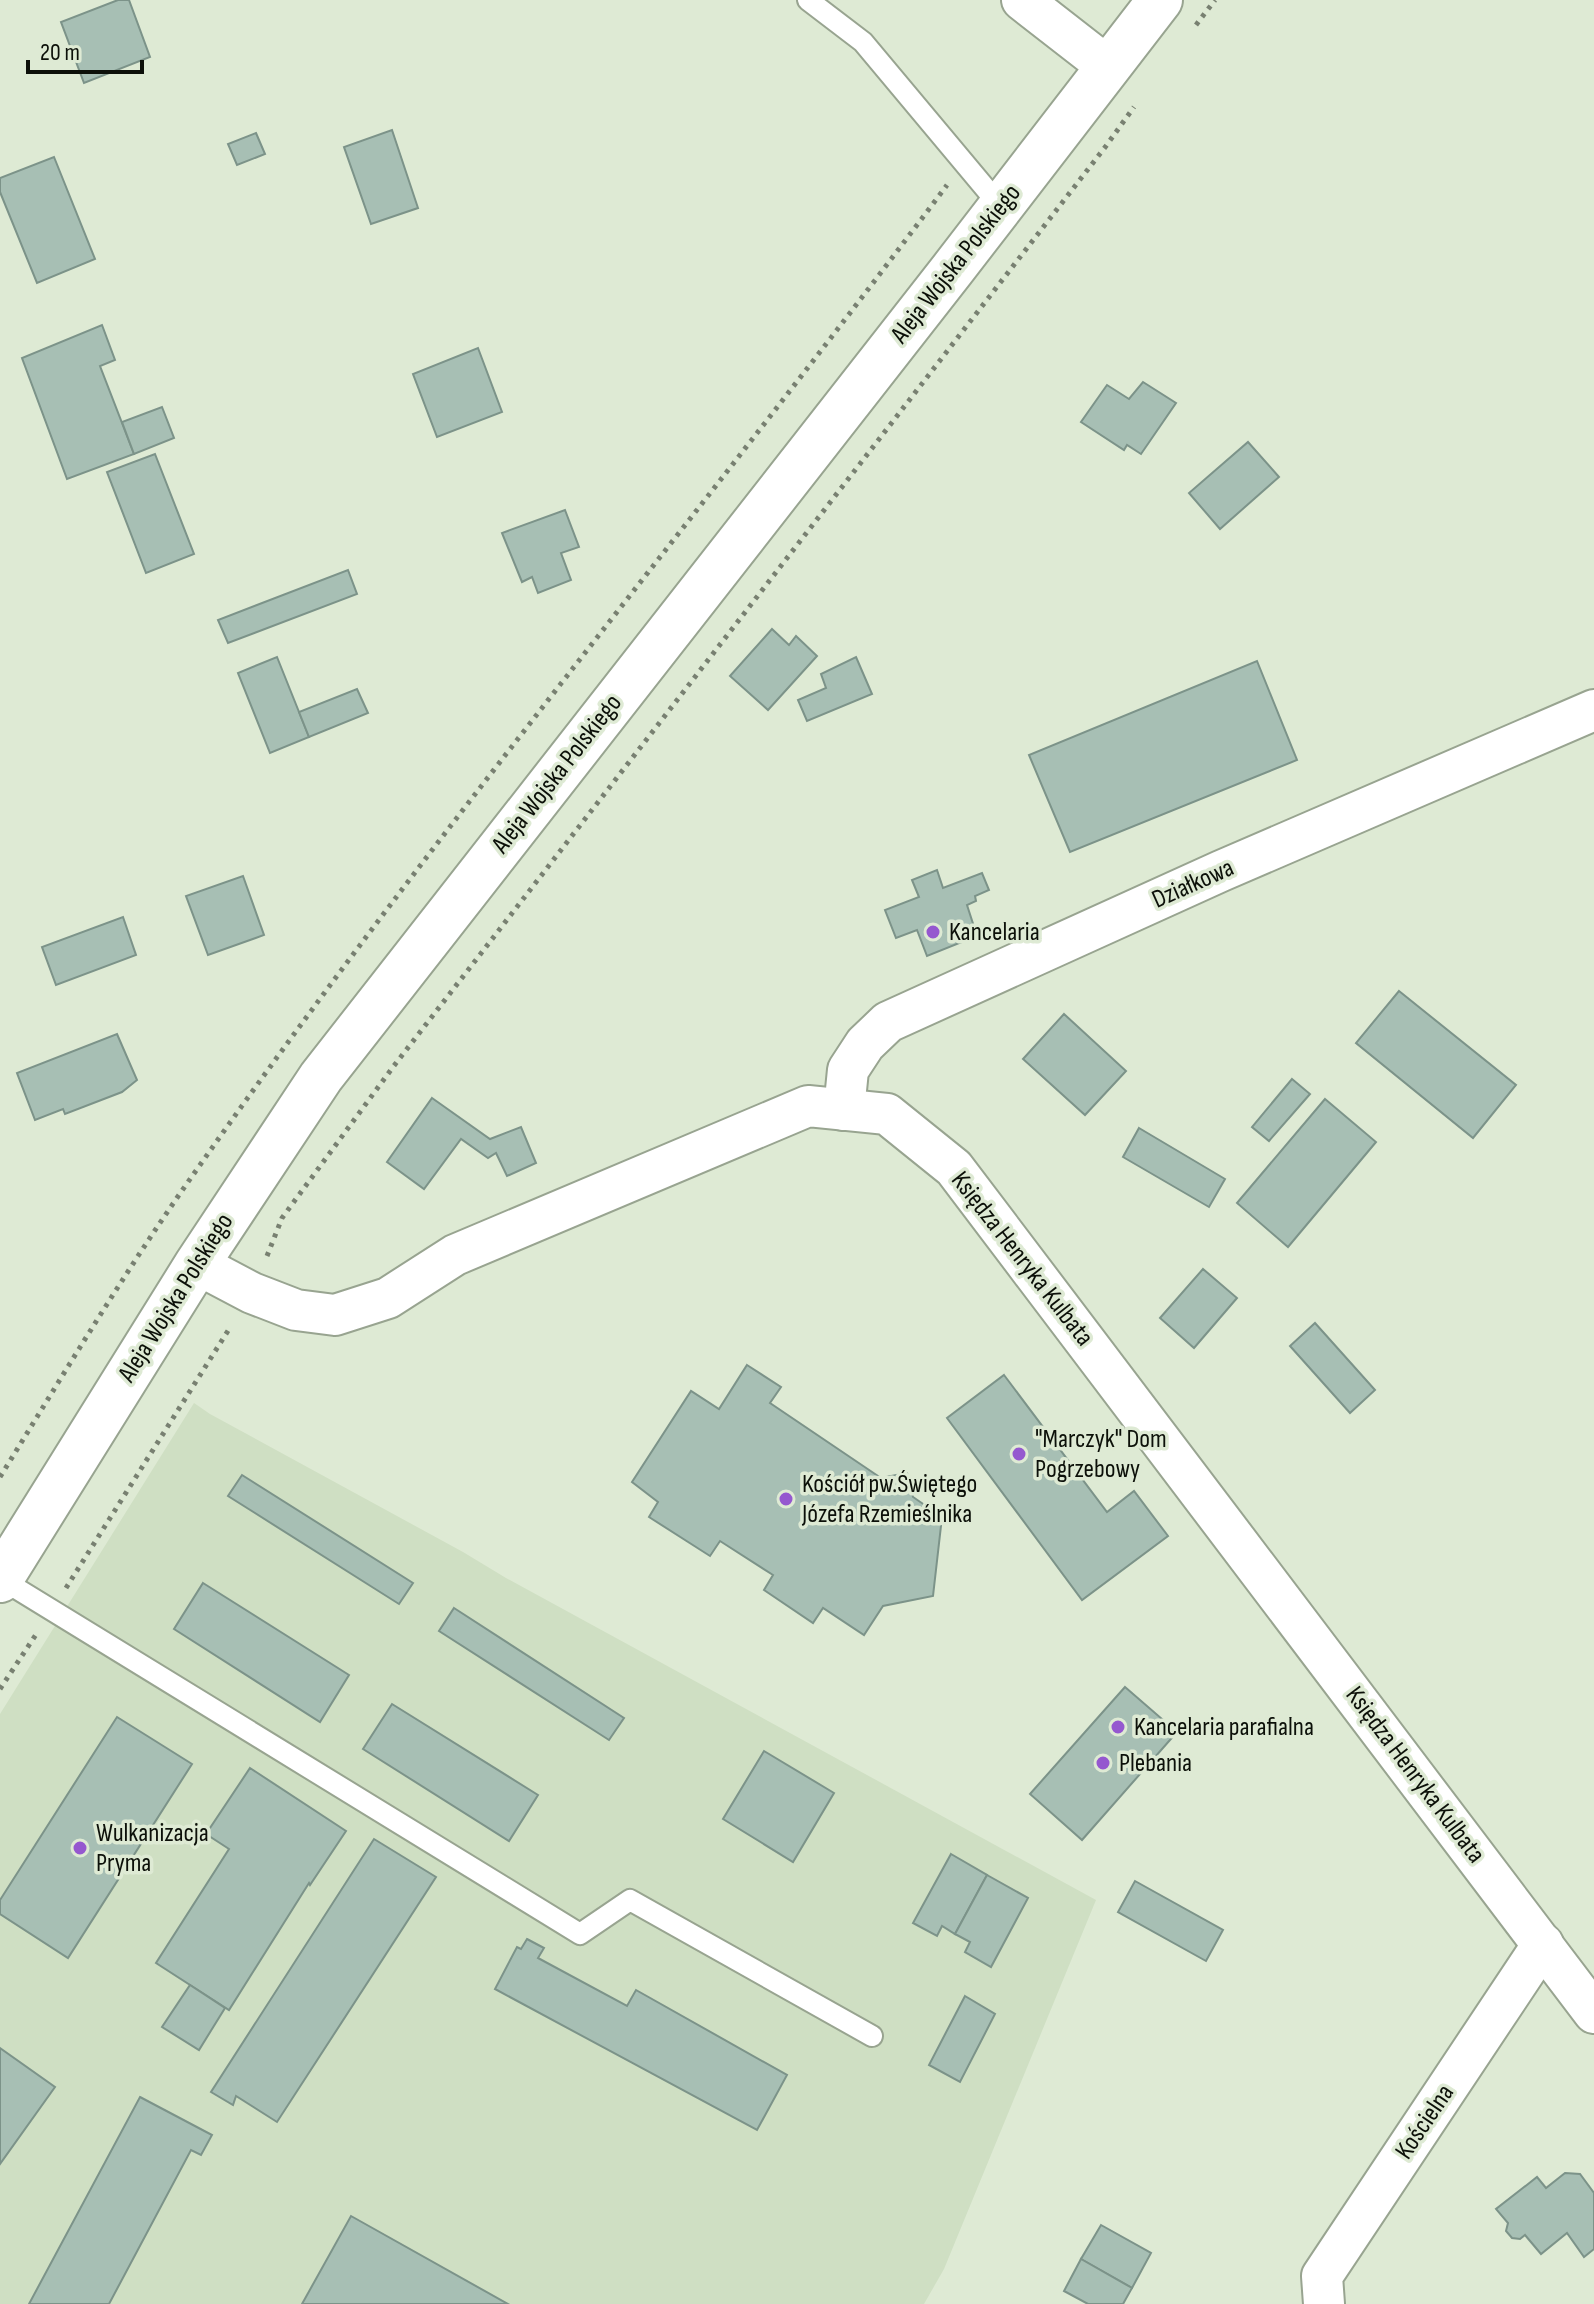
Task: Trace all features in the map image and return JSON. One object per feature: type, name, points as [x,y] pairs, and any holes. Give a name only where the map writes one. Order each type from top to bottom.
[{"type":"main road","name":"Aleja Wojska Polskiego","points":[[0,1580],[197,1264],[321,1077],[1160,0]]},
{"type":"street","points":[[1022,0],[1108,67]]},
{"type":"street","name":"Działkowa","points":[[844,1110],[848,1070],[865,1044],[888,1022],[1221,871],[1594,710]]},
{"type":"street","name":"Księdza Henryka Kulbata","points":[[197,1264],[252,1293],[296,1310],[335,1315],[388,1298],[455,1255],[808,1106],[887,1114],[954,1168],[1594,2013]]},
{"type":"street","name":"Kościelna","points":[[1324,2304],[1322,2276],[1543,1944]]},
{"type":"lane","points":[[808,0],[863,42],[1001,207]]},
{"type":"lane","points":[[0,1580],[580,1934],[630,1900],[872,2036]]},
{"type":"path","points":[[0,1689],[252,1293],[282,1218],[393,1067],[1106,146]]},
{"type":"path","points":[[0,1477],[139,1253],[268,1069],[400,892],[964,162]]},
{"type":"shaded area","points":[[194,1403],[506,1578],[1096,1900],[944,2269],[924,2304],[0,2304],[0,1714]]},
{"type":"building","points":[[118,0],[129,0],[150,57],[84,83],[61,22]]},
{"type":"building","points":[[392,130],[418,208],[371,224],[344,147]]},
{"type":"building","points":[[256,133],[265,154],[237,165],[228,144]]},
{"type":"building","points":[[54,157],[95,259],[37,283],[0,192],[0,178]]},
{"type":"building","points":[[102,325],[115,360],[100,366],[134,454],[67,479],[22,358]]},
{"type":"building","points":[[478,348],[502,412],[437,437],[413,374]]},
{"type":"building","points":[[1143,382],[1176,403],[1141,454],[1127,445],[1124,450],[1081,422],[1107,385],[1129,399]]},
{"type":"building","points":[[162,407],[174,438],[134,454],[122,422]]},
{"type":"building","points":[[1248,442],[1279,477],[1220,529],[1189,493]]},
{"type":"building","points":[[155,454],[194,554],[146,573],[107,472]]},
{"type":"building","points":[[565,510],[579,547],[561,553],[571,580],[538,593],[532,577],[522,582],[502,533]]},
{"type":"building","points":[[348,570],[357,594],[228,643],[218,620]]},
{"type":"building","points":[[772,629],[789,645],[796,636],[817,656],[768,710],[730,676]]},
{"type":"building","points":[[277,657],[309,737],[270,753],[238,673]]},
{"type":"building","points":[[856,657],[872,694],[807,721],[798,700],[826,688],[821,674]]},
{"type":"building","points":[[1257,661],[1297,760],[1070,852],[1029,755]]},
{"type":"building","points":[[357,689],[368,713],[309,737],[299,712]]},
{"type":"building","points":[[937,870],[943,888],[982,873],[989,890],[975,896],[976,901],[967,905],[977,936],[927,956],[917,930],[896,938],[885,910],[919,897],[912,880]]},
{"type":"building","points":[[243,876],[264,935],[208,955],[186,896]]},
{"type":"building","points":[[123,917],[136,955],[56,985],[42,947]]},
{"type":"building","points":[[1399,991],[1516,1085],[1473,1138],[1356,1043]]},
{"type":"building","points":[[1064,1014],[1126,1071],[1085,1115],[1023,1059]]},
{"type":"building","points":[[117,1034],[137,1080],[122,1092],[65,1114],[63,1109],[35,1120],[17,1073]]},
{"type":"building","points":[[1292,1079],[1310,1094],[1269,1141],[1252,1127]]},
{"type":"building","points":[[432,1098],[490,1139],[521,1127],[536,1163],[507,1176],[496,1153],[488,1158],[461,1139],[424,1189],[387,1162]]},
{"type":"building","points":[[1325,1099],[1376,1142],[1288,1247],[1237,1203]]},
{"type":"building","points":[[1139,1128],[1225,1179],[1209,1207],[1123,1157]]},
{"type":"building","points":[[1203,1269],[1237,1298],[1194,1348],[1160,1318]]},
{"type":"building","points":[[1315,1323],[1375,1390],[1350,1413],[1290,1346]]},
{"type":"building","name":"Kościół pw.Świętego Józefa Rzemieślnika","points":[[747,1365],[781,1387],[770,1403],[881,1478],[907,1473],[913,1497],[942,1517],[933,1596],[883,1606],[864,1635],[823,1608],[813,1623],[764,1590],[773,1575],[720,1541],[710,1556],[649,1517],[658,1502],[632,1482],[691,1391],[719,1409]]},
{"type":"building","name":"\"Marczyk\" Dom Pogrzebowy","points":[[1004,1375],[1107,1512],[1134,1491],[1168,1536],[1082,1600],[947,1418]]},
{"type":"building","points":[[242,1475],[413,1583],[399,1604],[228,1496]]},
{"type":"building","points":[[203,1583],[349,1675],[320,1722],[174,1629]]},
{"type":"building","points":[[454,1608],[624,1718],[609,1740],[439,1631]]},
{"type":"building","name":"Plebania","points":[[1125,1687],[1177,1732],[1082,1840],[1030,1794]]},
{"type":"building","points":[[392,1704],[538,1795],[509,1841],[363,1749]]},
{"type":"building","points":[[117,1717],[192,1764],[68,1958],[0,1914],[0,1900]]},
{"type":"building","points":[[764,1751],[834,1793],[793,1862],[723,1819]]},
{"type":"building","points":[[250,1768],[346,1831],[309,1883],[229,2010],[156,1963],[229,1849],[206,1834]]},
{"type":"building","points":[[374,1839],[436,1877],[277,2122],[236,2096],[233,2105],[211,2092]]},
{"type":"building","points":[[951,1854],[987,1875],[955,1934],[942,1926],[937,1936],[913,1923]]},
{"type":"building","points":[[987,1875],[1028,1898],[991,1967],[965,1952],[970,1942],[955,1934]]},
{"type":"building","points":[[1135,1881],[1223,1930],[1206,1961],[1118,1912]]},
{"type":"building","points":[[527,1939],[544,1948],[538,1958],[627,2006],[636,1990],[787,2075],[757,2130],[495,1989],[517,1947],[521,1949]]},
{"type":"building","points":[[190,1985],[225,2008],[199,2050],[162,2027]]},
{"type":"building","points":[[965,1996],[995,2014],[960,2082],[929,2065]]},
{"type":"building","points":[[0,2048],[55,2087],[0,2164]]},
{"type":"building","points":[[140,2097],[212,2135],[201,2155],[191,2150],[109,2304],[29,2304]]},
{"type":"building","points":[[1565,2173],[1580,2174],[1594,2193],[1594,2249],[1584,2257],[1567,2233],[1541,2254],[1525,2235],[1520,2239],[1512,2238],[1506,2231],[1508,2223],[1496,2209],[1537,2177],[1546,2188]]},
{"type":"building","points":[[351,2216],[508,2304],[302,2304]]},
{"type":"building","points":[[1101,2225],[1151,2253],[1132,2288],[1081,2259]]},
{"type":"building","points":[[1081,2259],[1132,2288],[1123,2304],[1088,2304],[1064,2291]]},
{"type":"place","name":"Kancelaria","points":[[933,932]]},
{"type":"place","name":"\"Marczyk\" Dom Pogrzebowy","points":[[1019,1454]]},
{"type":"place","name":"Kościół pw.Świętego Józefa Rzemieślnika","points":[[786,1499]]},
{"type":"place","name":"Kancelaria parafialna","points":[[1118,1727]]},
{"type":"place","name":"Plebania","points":[[1103,1763]]},
{"type":"place","name":"Wulkanizacja Pryma","points":[[80,1848]]}]
